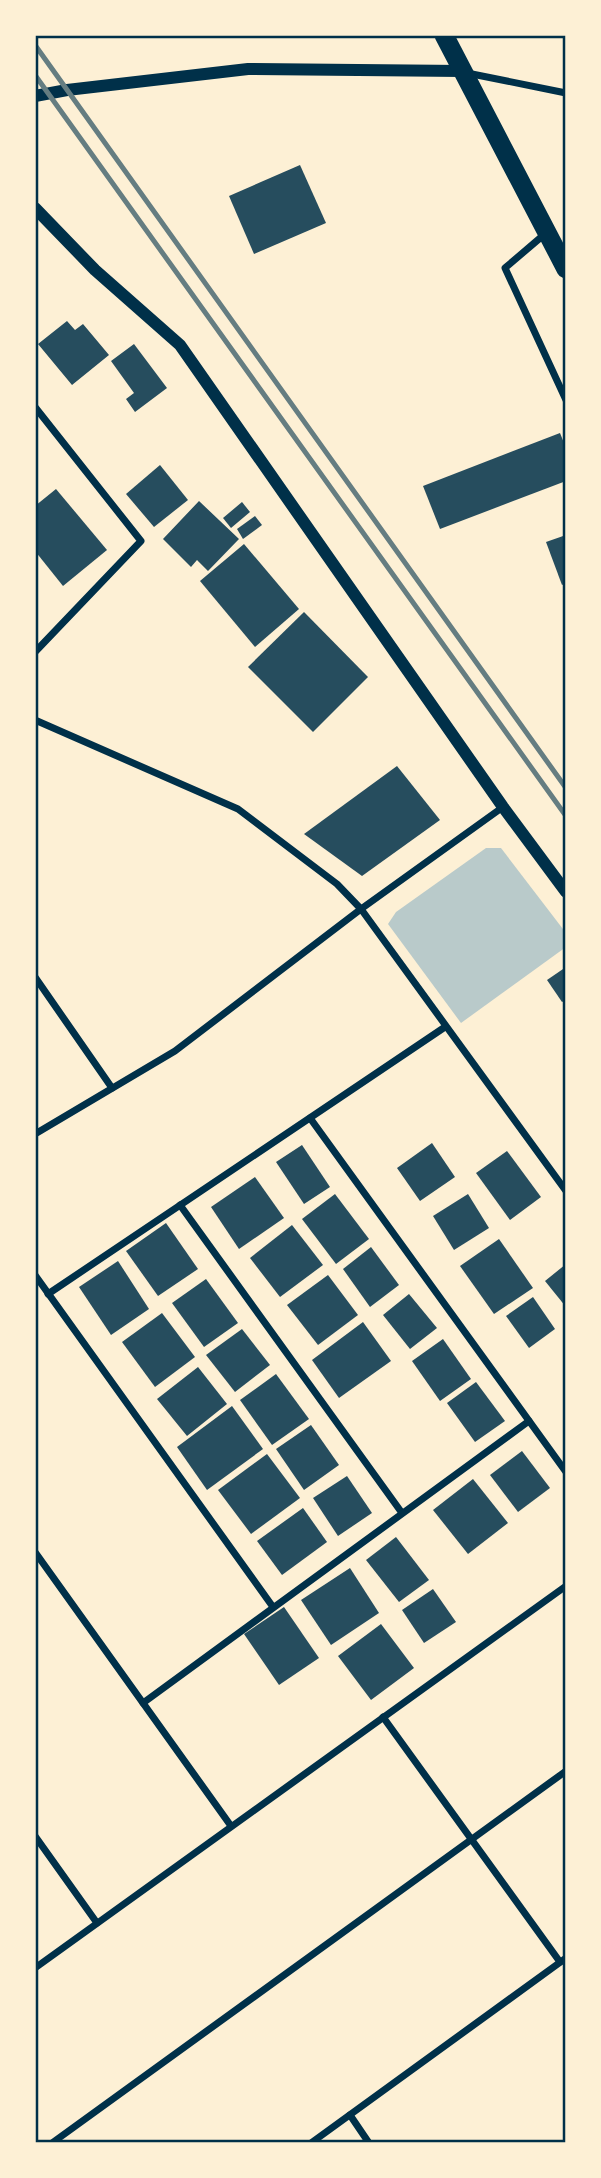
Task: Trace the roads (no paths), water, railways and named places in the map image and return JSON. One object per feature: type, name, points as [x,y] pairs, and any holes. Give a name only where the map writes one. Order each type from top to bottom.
[{"type":"highway","points":[[443,35],[566,270]]},
{"type":"street","points":[[35,96],[248,69],[462,71],[566,93]]},
{"type":"street","points":[[35,208],[95,270],[180,345],[503,807],[566,892]]},
{"type":"street","points":[[546,233],[505,268],[566,400]]},
{"type":"street","points":[[35,407],[141,541],[35,652]]},
{"type":"street","points":[[35,720],[238,809],[337,884],[362,909],[566,1191]]},
{"type":"street","points":[[35,1134],[175,1051],[362,909],[503,807]]},
{"type":"street","points":[[35,977],[112,1088]]},
{"type":"street","points":[[48,1294],[445,1027]]},
{"type":"street","points":[[310,1118],[566,1472]]},
{"type":"street","points":[[180,1205],[402,1514]]},
{"type":"street","points":[[35,1275],[273,1607]]},
{"type":"street","points":[[143,1703],[529,1420]]},
{"type":"street","points":[[35,1552],[231,1826]]},
{"type":"street","points":[[35,1968],[566,1586]]},
{"type":"street","points":[[312,2143],[563,1960],[383,1717]]},
{"type":"street","points":[[52,2143],[566,1771]]},
{"type":"street","points":[[35,1836],[97,1923]]},
{"type":"street","points":[[350,2115],[369,2143]]},
{"type":"railway","points":[[35,45],[566,788]]},
{"type":"railway","points":[[35,75],[566,816]]}]
